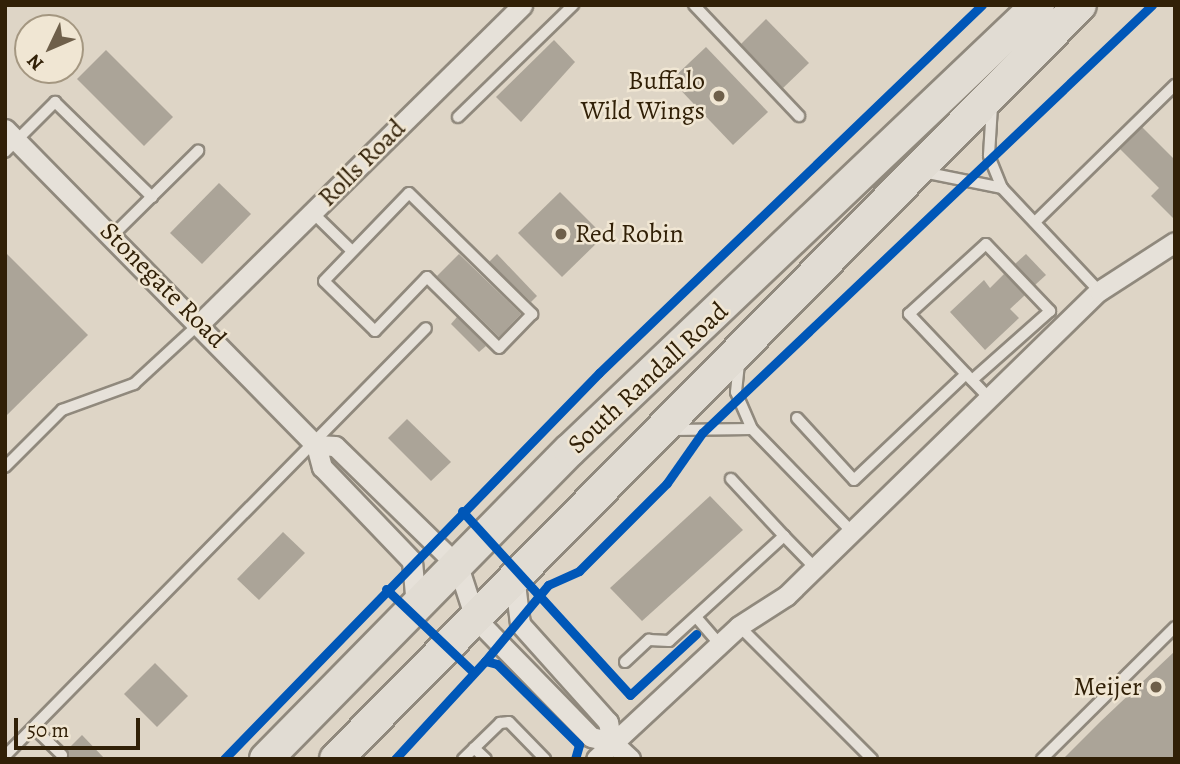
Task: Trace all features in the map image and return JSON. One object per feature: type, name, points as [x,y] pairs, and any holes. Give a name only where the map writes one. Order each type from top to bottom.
[{"type":"main road","name":"South Randall Road","points":[[266,759],[570,450],[1038,5]]},
{"type":"main road","name":"South Randall Road","points":[[336,759],[912,170],[1080,5]]},
{"type":"street","name":"Rolls Road","points":[[201,322],[522,5]]},
{"type":"street","name":"Stonegate Road","points":[[9,141],[113,235],[201,322],[316,445],[322,467],[412,561],[416,608]]},
{"type":"street","points":[[596,759],[719,643],[815,568],[1099,291],[1175,242]]},
{"type":"street","name":"Stonegate Road","points":[[316,445],[334,446],[458,566],[475,618],[592,737],[612,742],[629,759]]},
{"type":"street","name":"Stonegate Road","points":[[515,573],[520,624],[608,722],[612,742]]},
{"type":"lane","points":[[458,117],[573,5]]},
{"type":"lane","points":[[694,5],[799,116]]},
{"type":"lane","points":[[1035,222],[1175,85]]},
{"type":"lane","points":[[996,87],[988,138],[992,172],[1002,188],[1099,291]]},
{"type":"lane","points":[[9,141],[55,102],[152,197]]},
{"type":"lane","points":[[113,235],[198,151]]},
{"type":"lane","points":[[912,170],[1002,188]]},
{"type":"lane","points":[[409,193],[532,314],[499,348],[427,277],[374,331],[324,281],[352,251],[409,193]]},
{"type":"lane","points":[[312,212],[352,251]]},
{"type":"lane","points":[[797,418],[854,480],[969,377],[1050,312],[986,244],[909,314],[969,377],[989,398]]},
{"type":"lane","points":[[5,467],[62,410],[134,384],[201,322]]},
{"type":"lane","points":[[5,756],[279,471],[316,445],[426,328]]},
{"type":"lane","points":[[740,346],[736,392],[751,429],[852,532]]},
{"type":"lane","points":[[654,434],[751,429]]},
{"type":"lane","points":[[731,479],[815,568]]},
{"type":"lane","points":[[625,662],[649,640],[669,641],[783,536]]},
{"type":"lane","points":[[696,617],[719,643]]},
{"type":"lane","points":[[739,626],[872,759]]},
{"type":"lane","points":[[1042,759],[1175,627]]},
{"type":"lane","points":[[463,759],[509,722],[545,759]]},
{"type":"lane","points":[[34,728],[62,755]]},
{"type":"lane","points":[[474,748],[486,759]]},
{"type":"building","points":[[766,19],[809,63],[783,88],[741,44]]},
{"type":"building","points":[[554,40],[575,62],[521,122],[496,97]]},
{"type":"building","name":"Buffalo Wild Wings","points":[[706,47],[768,112],[733,145],[671,80]]},
{"type":"building","points":[[106,50],[173,117],[144,146],[82,84],[84,72]]},
{"type":"building","points":[[1142,127],[1175,160],[1175,220],[1151,196],[1159,188],[1120,149]]},
{"type":"building","points":[[219,183],[251,214],[202,264],[170,233]]},
{"type":"building","name":"Red Robin","points":[[560,192],[604,236],[562,277],[518,233]]},
{"type":"building","points":[[5,252],[88,335],[5,417]]},
{"type":"building","points":[[459,254],[521,314],[499,337],[437,276]]},
{"type":"building","points":[[497,254],[537,296],[531,302],[489,262]]},
{"type":"building","points":[[1026,254],[1046,275],[1035,285],[1015,264]]},
{"type":"building","points":[[1004,274],[1025,295],[1010,309],[1019,318],[985,350],[950,312],[984,280],[990,288]]},
{"type":"building","points":[[457,317],[486,346],[479,352],[451,324]]},
{"type":"building","points":[[407,419],[451,462],[431,481],[388,438]]},
{"type":"building","points":[[710,496],[743,530],[642,621],[610,588]]},
{"type":"building","points":[[283,532],[305,553],[259,600],[237,579]]},
{"type":"building","name":"Meijer","points":[[1175,651],[1175,759],[1063,759],[1100,722]]},
{"type":"building","points":[[155,663],[188,696],[157,727],[124,694]]},
{"type":"building","points":[[82,735],[105,759],[68,759],[67,750]]},
{"type":"cycle path","points":[[224,759],[599,373],[982,5]]},
{"type":"cycle path","points":[[485,661],[548,585],[579,571],[667,483],[702,433],[1152,5]]},
{"type":"cycle path","points":[[462,511],[630,695],[696,634]]},
{"type":"cycle path","points":[[386,589],[472,671]]},
{"type":"cycle path","points":[[395,759],[485,661],[497,664],[579,745],[575,759]]},
{"type":"place","name":"Buffalo Wild Wings","points":[[719,96]]},
{"type":"place","name":"Red Robin","points":[[561,234]]},
{"type":"place","name":"Meijer","points":[[1156,687]]}]
